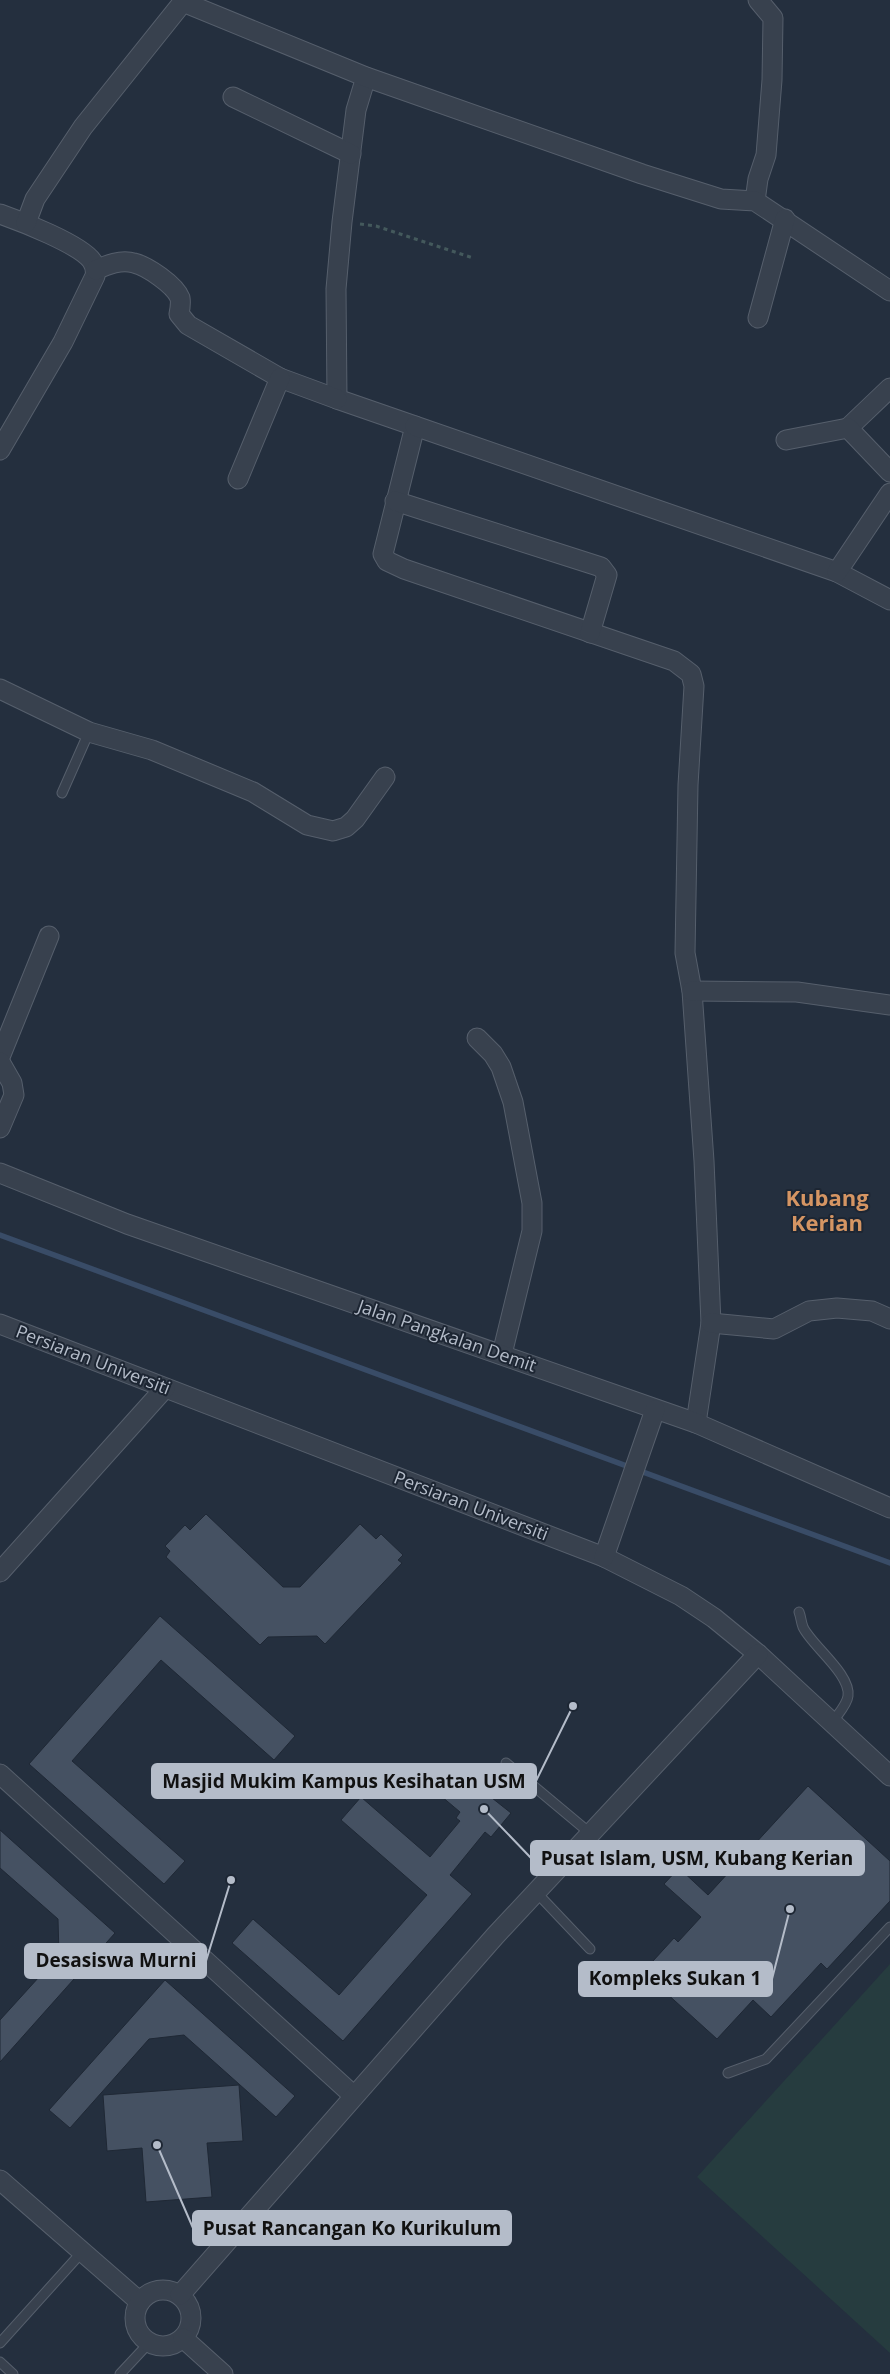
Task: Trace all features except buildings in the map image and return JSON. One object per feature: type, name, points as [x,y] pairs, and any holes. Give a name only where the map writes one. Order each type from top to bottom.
[{"type":"street","points":[[755,201],[758,179],[766,155],[772,80],[773,18],[758,0]]},
{"type":"street","points":[[26,223],[35,199],[83,127],[181,1],[366,77],[642,174],[721,199],[755,201],[890,291]]},
{"type":"street","points":[[337,399],[336,289],[342,222],[356,110],[366,77]]},
{"type":"street","points":[[233,97],[352,154]]},
{"type":"street","points":[[0,214],[26,223],[74,248],[91,260],[96,270],[96,276],[62,342],[0,450]]},
{"type":"street","points":[[758,318],[784,219]]},
{"type":"street","points":[[96,270],[112,263],[133,262],[159,276],[176,291],[181,300],[179,314],[188,325],[280,378],[837,572],[890,600]]},
{"type":"street","points":[[238,479],[280,378]]},
{"type":"street","points":[[786,440],[848,428],[890,388]]},
{"type":"street","points":[[415,426],[383,554],[387,560],[404,569],[674,662],[691,674],[694,686],[688,785],[685,953],[692,991],[704,1161],[711,1323],[696,1423]]},
{"type":"street","points":[[848,428],[890,472]]},
{"type":"street","points":[[837,572],[890,493]]},
{"type":"street","points":[[395,501],[601,567],[607,576],[590,633]]},
{"type":"street","points":[[0,689],[89,732],[152,750],[253,792],[307,825],[333,831],[346,827],[355,819],[385,777]]},
{"type":"street","points":[[0,1057],[49,936]]},
{"type":"street","points":[[692,991],[797,992],[890,1005]]},
{"type":"street","points":[[476,1038],[493,1054],[504,1076],[513,1102],[532,1203],[532,1231],[502,1354]]},
{"type":"street","points":[[0,1062],[12,1083],[14,1095],[0,1128]]},
{"type":"street","name":"Jalan Pangkalan Demit","points":[[0,1173],[127,1224],[696,1423],[890,1508]]},
{"type":"street","points":[[711,1323],[774,1329],[809,1311],[836,1308],[872,1311],[890,1319]]},
{"type":"street","name":"Persiaran Universiti","points":[[0,1324],[604,1557],[681,1596],[714,1618],[758,1654],[890,1776]]},
{"type":"street","points":[[0,1572],[165,1388]]},
{"type":"street","points":[[604,1557],[655,1410]]},
{"type":"street","points":[[180,2295],[536,1892],[758,1654]]},
{"type":"street","points":[[0,1774],[354,2096]]},
{"type":"street","points":[[0,2180],[140,2302]]},
{"type":"street","points":[[163,2290],[180,2295],[190,2311],[189,2330],[176,2344],[167,2346],[149,2342],[142,2337],[135,2320],[136,2310],[140,2302],[146,2295],[163,2290]]},
{"type":"street","points":[[183,2338],[223,2374]]},
{"type":"lane","points":[[62,793],[89,732]]},
{"type":"lane","points":[[799,1612],[804,1627],[832,1662],[848,1691],[848,1696],[832,1723]]},
{"type":"lane","points":[[506,1763],[591,1834]]},
{"type":"lane","points":[[536,1892],[590,1949]]},
{"type":"lane","points":[[728,2073],[766,2059],[890,1927]]},
{"type":"lane","points":[[0,2343],[82,2252]]},
{"type":"lane","points":[[120,2374],[149,2342]]},
{"type":"lane","points":[[0,2362],[14,2374]]},
{"type":"path","points":[[342,222],[376,226],[473,258]]},
{"type":"green space","points":[[890,1964],[890,2353],[697,2177]]},
{"type":"waterway","points":[[0,1235],[890,1563]]},
{"type":"place","name":"Masjid Mukim Kampus Kesihatan USM","points":[[573,1706]]},
{"type":"place","name":"Pusat Islam, USM, Kubang Kerian","points":[[484,1809]]},
{"type":"place","name":"Desasiswa Murni","points":[[231,1880]]},
{"type":"place","name":"Kompleks Sukan 1","points":[[790,1909]]},
{"type":"place","name":"Pusat Rancangan Ko Kurikulum","points":[[157,2145]]},
{"type":"district","name":"Kubang Kerian","points":[[827,1210]]}]
